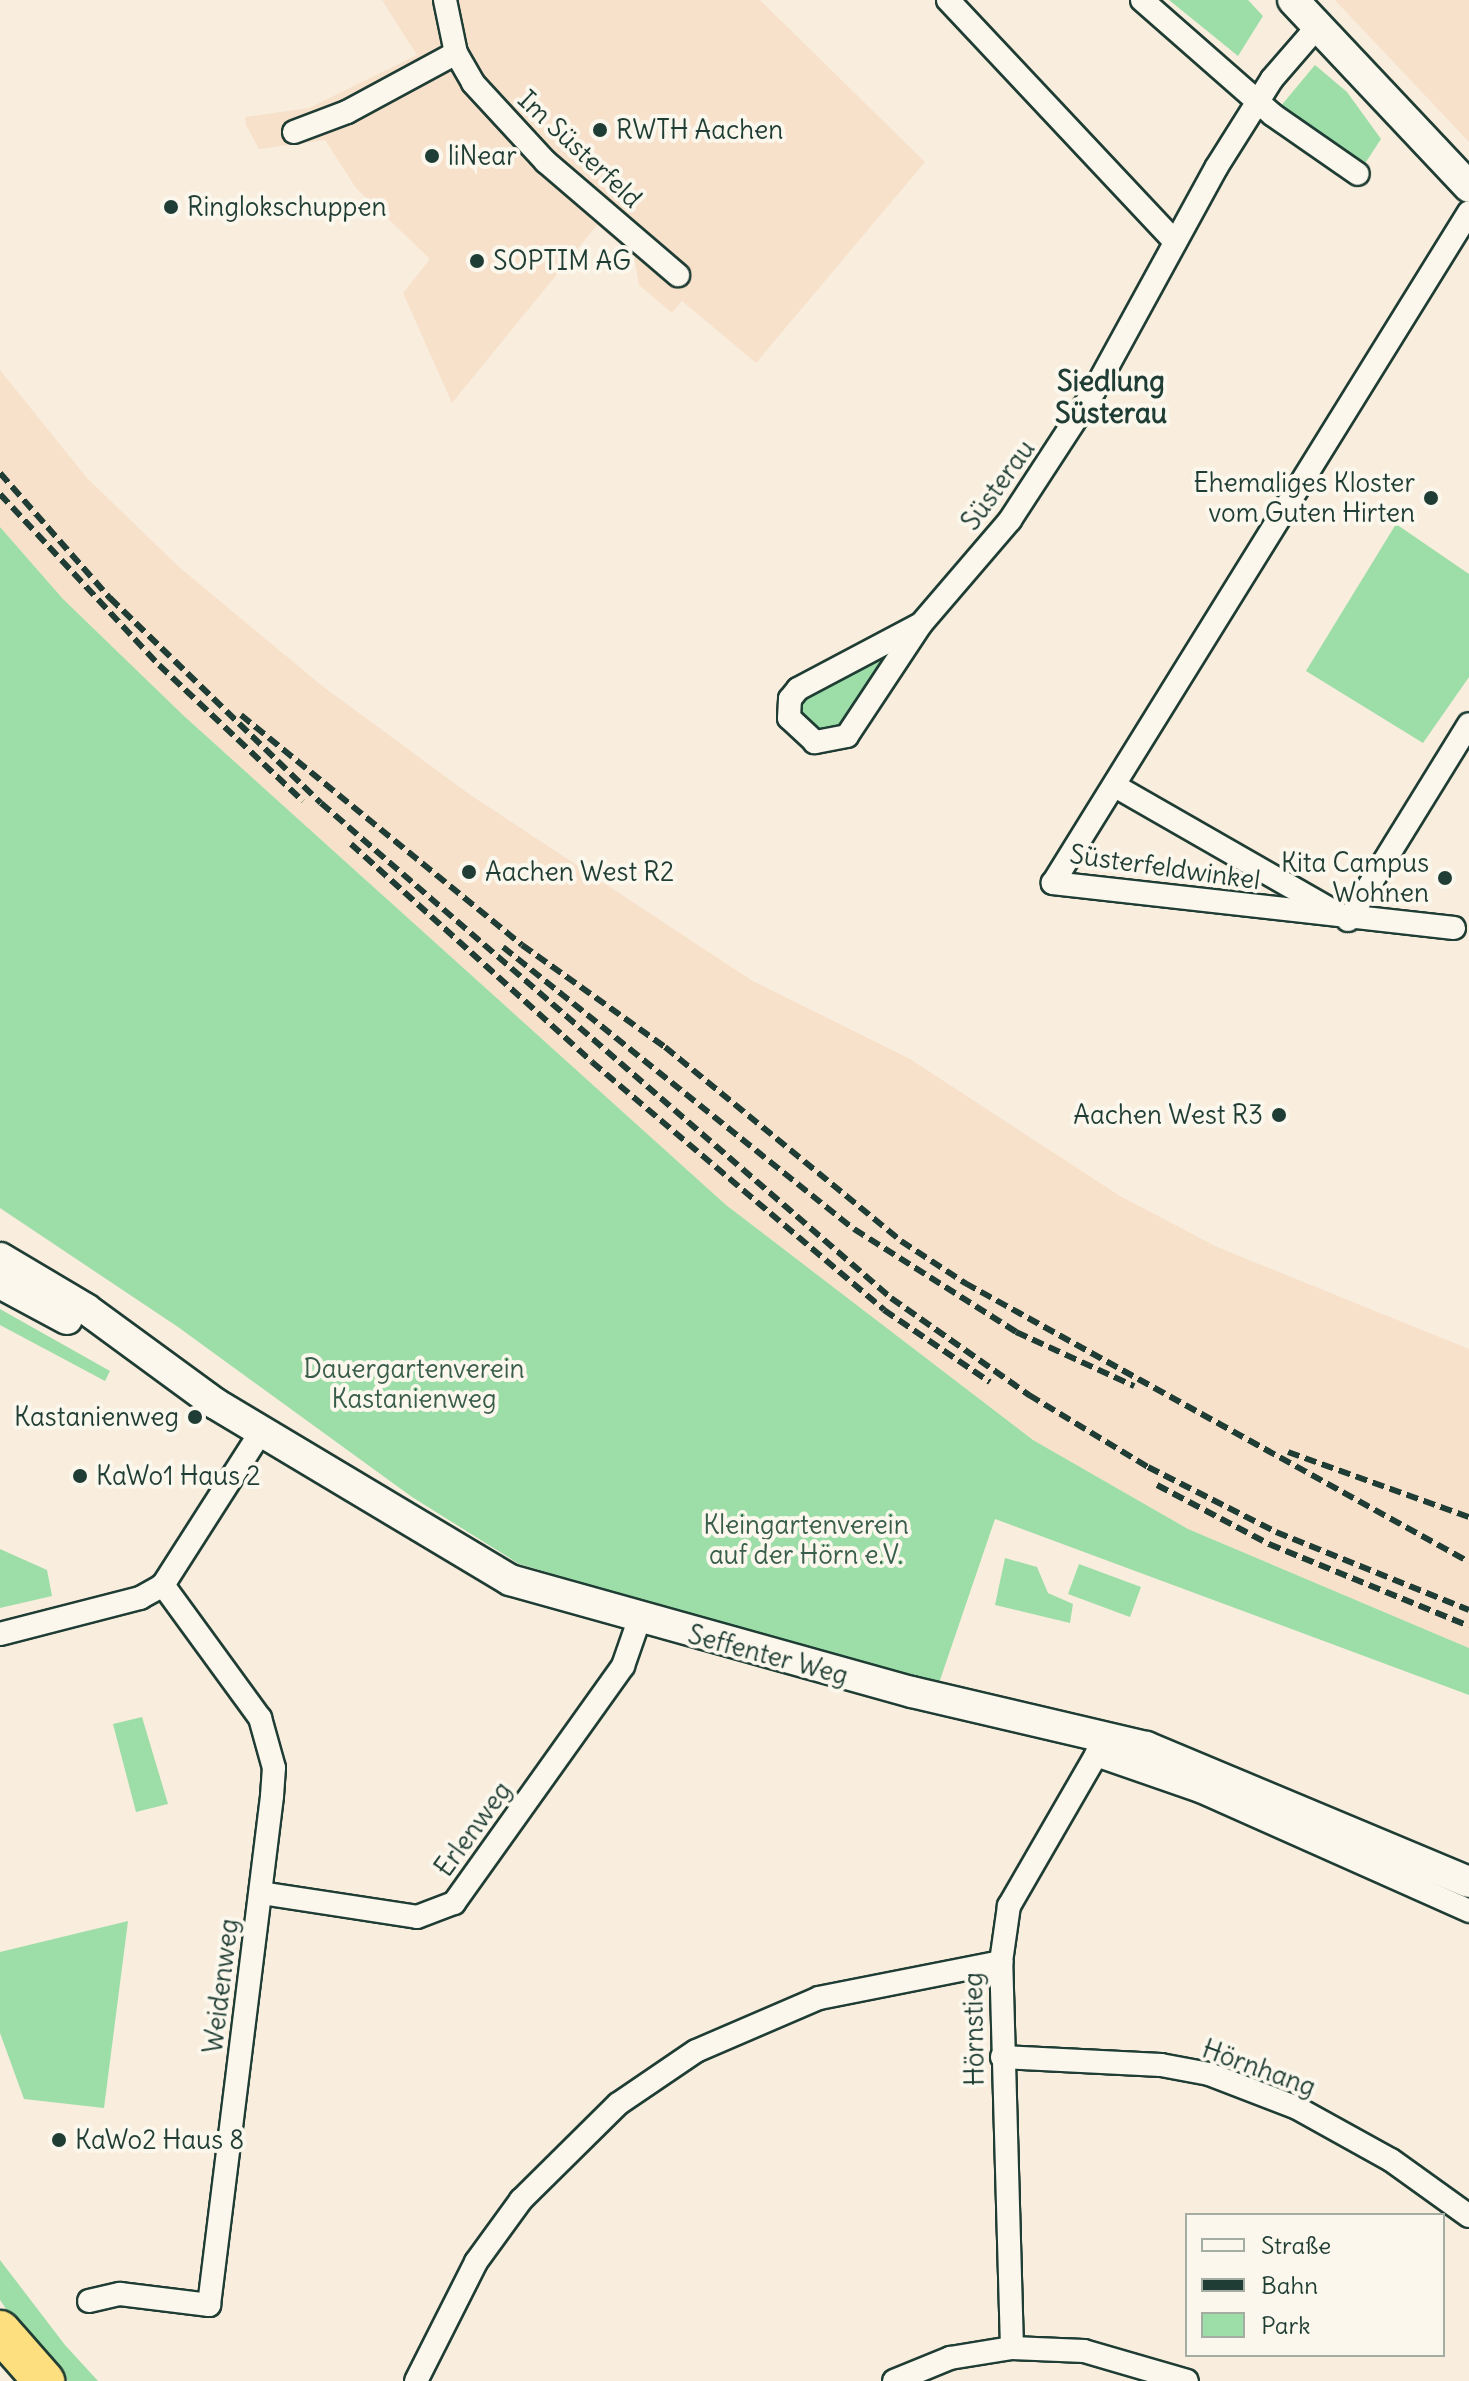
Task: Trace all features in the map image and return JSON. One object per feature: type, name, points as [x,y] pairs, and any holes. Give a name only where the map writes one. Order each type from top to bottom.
[{"type":"highway","points":[[0,2331],[44,2381]]},
{"type":"street","name":"Im Süsterfeld","points":[[445,0],[456,53],[473,83],[546,162],[678,275]]},
{"type":"street","points":[[948,0],[1175,242]]},
{"type":"street","points":[[1142,0],[1259,103],[1358,174]]},
{"type":"street","points":[[1293,0],[1469,187]]},
{"type":"street","name":"Süsterau","points":[[921,624],[798,689],[790,699],[789,718],[815,742],[847,736],[921,624],[1042,477],[1175,242],[1259,103],[1317,27]]},
{"type":"street","points":[[294,132],[347,112],[456,53]]},
{"type":"street","name":"Süsterfeldwinkel","points":[[1348,920],[1053,883],[1469,212]]},
{"type":"street","points":[[1454,928],[1348,920],[1469,724]]},
{"type":"street","name":"Süsterfeldwinkel","points":[[1115,786],[1348,920]]},
{"type":"street","name":"Seffenter Weg","points":[[0,1258],[86,1309],[111,1332],[261,1432],[483,1567],[639,1620],[1226,1776],[1469,1882]]},
{"type":"street","name":"Seffenter Weg","points":[[0,1283],[69,1319],[111,1332]]},
{"type":"street","points":[[0,1634],[140,1598],[163,1585],[261,1432]]},
{"type":"street","name":"Weidenweg","points":[[89,2301],[120,2294],[209,2305],[272,1796],[270,1743],[245,1694],[163,1585]]},
{"type":"street","name":"Erlenweg","points":[[261,1893],[417,1917],[454,1903],[607,1690],[639,1620]]},
{"type":"street","name":"Seffenter Weg","points":[[1101,1745],[1469,1911]]},
{"type":"street","name":"Hörnstieg","points":[[1012,2348],[1001,1962],[1009,1906],[1101,1745]]},
{"type":"street","points":[[416,2381],[476,2262],[521,2200],[618,2104],[696,2051],[819,1998],[1001,1962]]},
{"type":"street","name":"Hörnhang","points":[[1002,2057],[1132,2063],[1209,2074],[1297,2108],[1391,2160],[1469,2216]]},
{"type":"street","points":[[894,2381],[950,2358],[1012,2348],[1084,2351],[1187,2381]]},
{"type":"shaded area","points":[[382,0],[760,0],[925,162],[756,363],[682,301],[672,313],[639,285],[634,256],[597,225],[452,403],[403,293],[430,259],[356,188],[325,140],[259,149],[246,125],[245,117],[309,108],[417,55]]},
{"type":"shaded area","points":[[1335,0],[1469,0],[1469,142],[1350,16]]},
{"type":"shaded area","points":[[0,370],[87,478],[178,566],[321,685],[469,794],[751,980],[910,1059],[1120,1196],[1217,1247],[1469,1349],[1469,1648],[1188,1529],[1033,1440],[726,1205],[184,716],[63,599],[0,527]]},
{"type":"green space","points":[[1169,0],[1248,0],[1263,16],[1238,56]]},
{"type":"green space","points":[[1315,65],[1347,92],[1381,139],[1364,165],[1280,107]]},
{"type":"green space","points":[[1396,524],[1469,574],[1469,677],[1423,743],[1306,671]]},
{"type":"green space","points":[[0,527],[63,599],[184,716],[726,1205],[1033,1440],[1188,1529],[1469,1648],[1469,1695],[995,1519],[938,1686],[519,1564],[412,1497],[178,1327],[0,1208]]},
{"type":"green space","points":[[883,651],[890,665],[843,727],[819,732],[799,717],[805,695]]},
{"type":"green space","points":[[0,1309],[110,1371],[105,1381],[0,1325]]},
{"type":"green space","points":[[0,1549],[47,1570],[52,1596],[0,1608]]},
{"type":"green space","points":[[1005,1558],[1037,1567],[1048,1593],[1073,1604],[1070,1623],[995,1605]]},
{"type":"green space","points":[[1079,1564],[1141,1587],[1130,1617],[1068,1594]]},
{"type":"green space","points":[[142,1717],[168,1804],[136,1812],[113,1724]]},
{"type":"green space","points":[[128,1921],[104,2108],[24,2099],[0,2033],[0,1952]]},
{"type":"green space","points":[[0,2260],[65,2345],[98,2381],[68,2381],[15,2322],[0,2300]]},
{"type":"railway","points":[[0,473],[110,598],[321,803],[891,1298],[1029,1395],[1148,1467],[1276,1532],[1469,1610]]},
{"type":"railway","points":[[0,494],[159,665],[303,801]]},
{"type":"railway","points":[[241,715],[522,945],[665,1047],[901,1241],[965,1283],[1469,1562]]},
{"type":"railway","points":[[351,844],[592,1062],[884,1310],[990,1382]]},
{"type":"railway","points":[[503,947],[854,1229],[1016,1332],[1134,1386]]},
{"type":"railway","points":[[1288,1452],[1469,1517]]},
{"type":"railway","points":[[1157,1485],[1269,1544],[1469,1626]]},
{"type":"place","name":"RWTH Aachen","points":[[600,130]]},
{"type":"place","name":"liNear","points":[[432,156]]},
{"type":"place","name":"Ringlokschuppen","points":[[171,207]]},
{"type":"place","name":"SOPTIM AG","points":[[477,261]]},
{"type":"place","name":"Ehemaliges Kloster vom Guten Hirten","points":[[1431,498]]},
{"type":"place","name":"Aachen West R2","points":[[469,872]]},
{"type":"place","name":"Kita Campus Wohnen","points":[[1445,878]]},
{"type":"place","name":"Aachen West R3","points":[[1279,1115]]},
{"type":"place","name":"Kastanienweg","points":[[195,1417]]},
{"type":"place","name":"KaWo1 Haus 2","points":[[80,1476]]},
{"type":"place","name":"KaWo2 Haus 8","points":[[59,2140]]},
{"type":"district","name":"Siedlung Süsterau","points":[[1111,397]]},
{"type":"park label","name":"Dauergartenverein Kastanienweg","points":[[414,1384]]},
{"type":"park label","name":"Kleingartenverein auf der Hörn e.V.","points":[[806,1540]]}]
